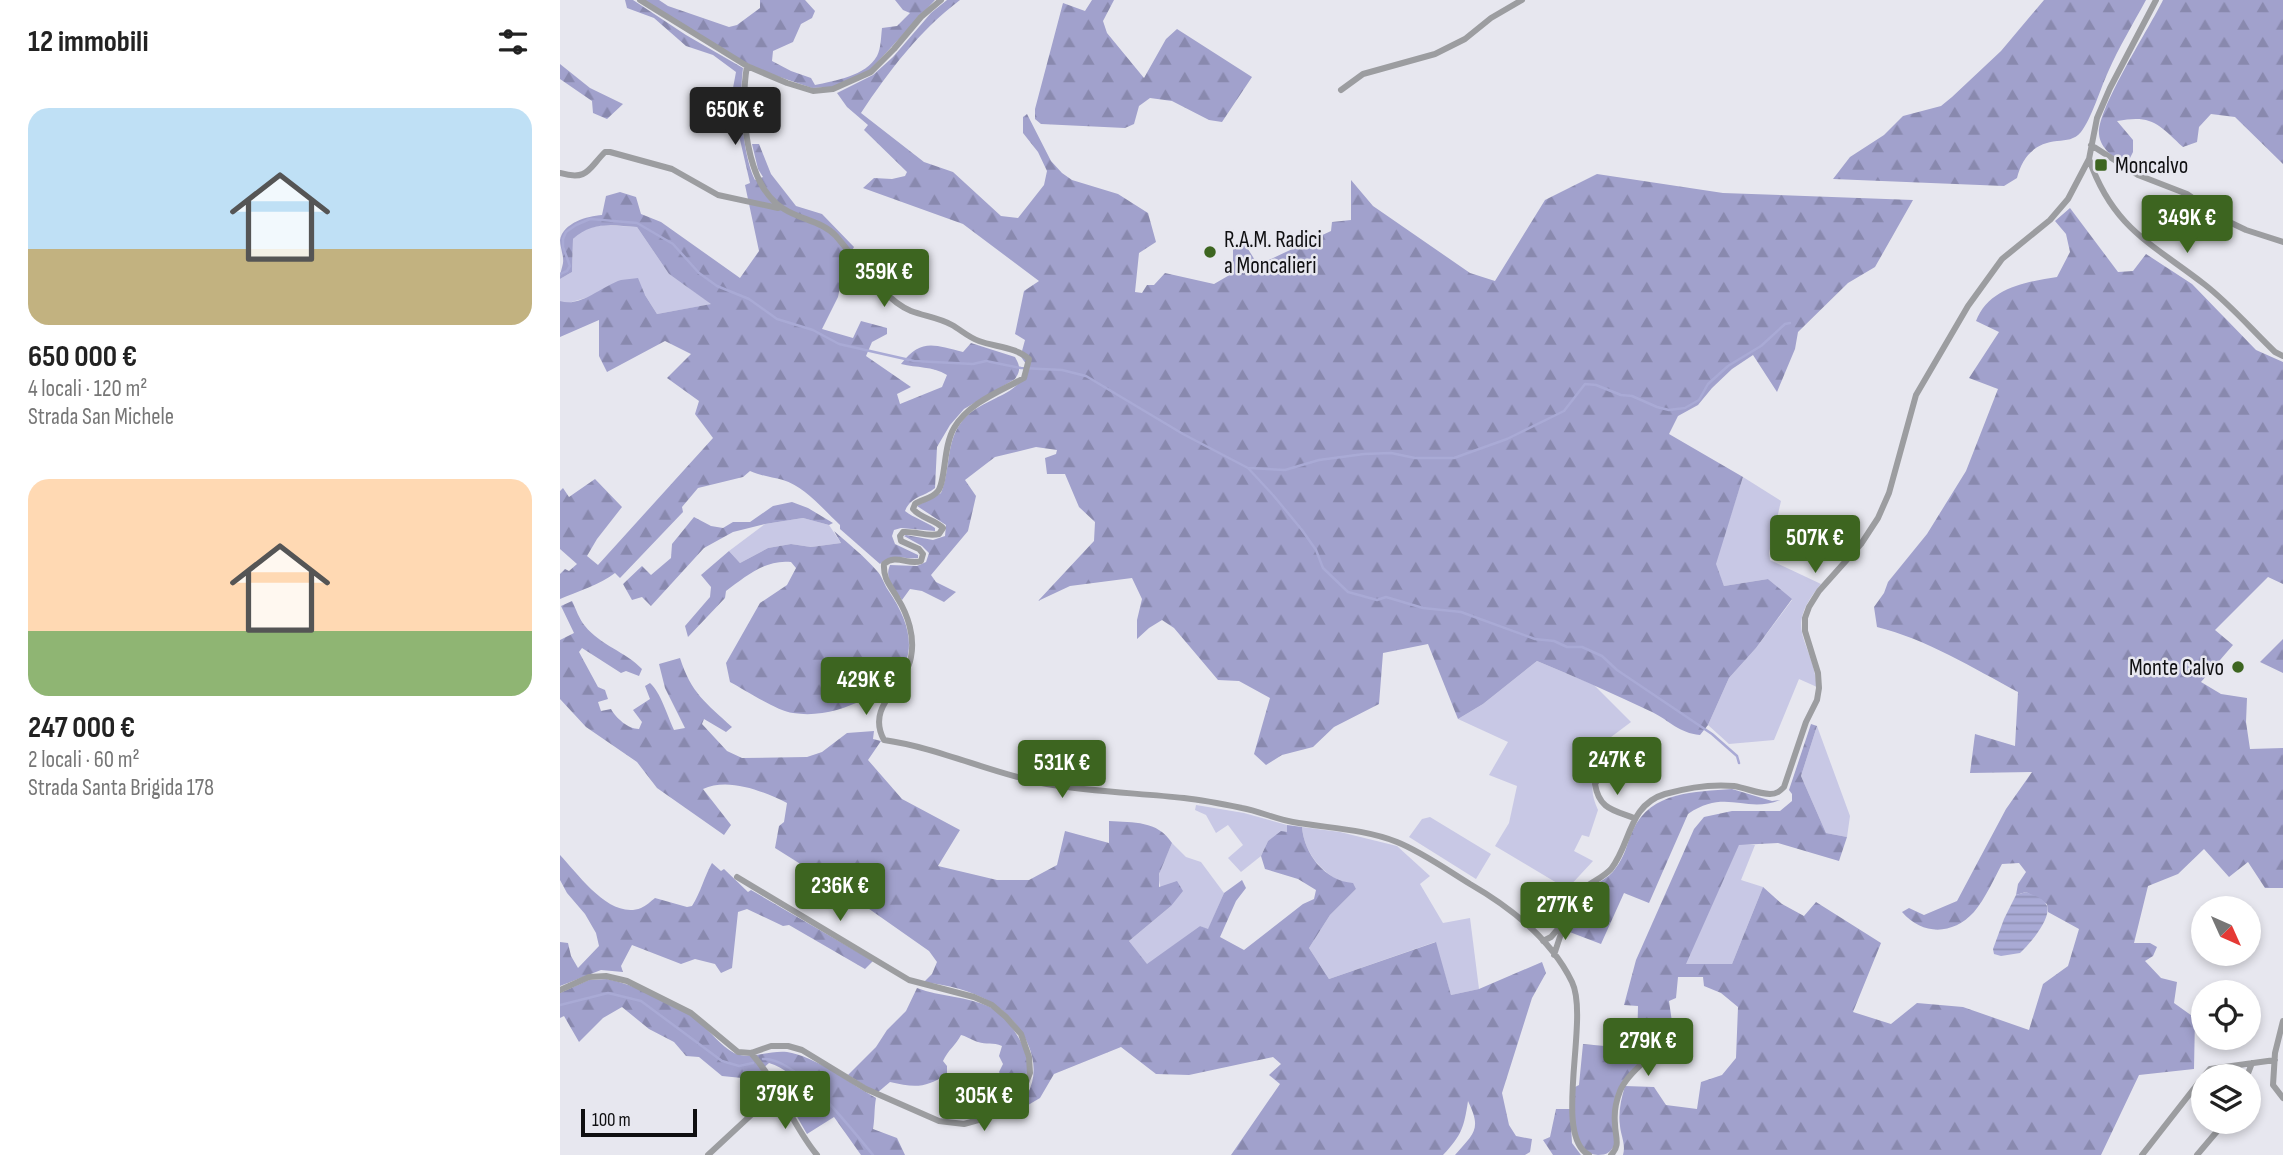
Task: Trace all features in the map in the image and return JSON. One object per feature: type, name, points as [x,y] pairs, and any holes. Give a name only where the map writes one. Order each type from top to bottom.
[{"type":"street","points":[[640,0],[747,66],[813,91],[833,89],[870,72],[921,17],[941,0]]},
{"type":"street","points":[[1341,90],[1363,74],[1436,54],[1465,39],[1491,18],[1522,0]]},
{"type":"street","points":[[1554,955],[1575,899],[1580,892],[1604,877],[1619,857],[1634,818],[1657,797],[1708,786],[1732,786],[1769,794],[1777,793],[1784,787],[1806,722],[1817,700],[1819,688],[1818,673],[1805,631],[1805,618],[1809,607],[1819,591],[1861,544],[1878,518],[1889,493],[1916,395],[1964,312],[2002,259],[2050,220],[2068,199],[2089,159],[2097,118],[2110,88],[2156,0]]},
{"type":"street","points":[[747,66],[743,89],[754,170],[768,195],[781,208],[793,215],[819,223],[834,234],[863,269],[902,306],[951,324],[979,341],[1017,352],[1029,359],[1026,375],[979,404],[954,427],[946,450],[938,491],[915,504],[913,509],[943,528],[939,534],[930,536],[911,531],[903,532],[900,536],[901,541],[919,549],[923,554],[921,561],[916,563],[896,559],[884,564],[885,580],[900,601],[913,641],[908,668],[884,701],[879,720],[882,736],[886,741],[912,744],[1029,781],[1071,788],[1184,798],[1243,808],[1289,821],[1397,842],[1496,898],[1542,941],[1572,981],[1577,1000],[1573,1121],[1577,1143],[1586,1154]]},
{"type":"street","points":[[2091,145],[2138,175],[2187,194],[2221,218],[2246,230],[2283,242]]},
{"type":"street","points":[[560,173],[584,175],[605,152],[610,152],[672,169],[718,195],[781,208]]},
{"type":"street","points":[[2089,159],[2101,190],[2137,235],[2207,286],[2275,352],[2283,356]]},
{"type":"street","points":[[1603,771],[1595,784],[1597,798],[1607,808],[1634,818]]},
{"type":"street","points":[[560,990],[589,977],[607,976],[627,981],[691,1013],[738,1052],[751,1054],[771,1046],[788,1046],[802,1050],[866,1090],[939,1121],[964,1124],[989,1117],[1007,1107],[1022,1093],[1030,1073],[1029,1057],[1021,1034],[992,1005],[974,997],[909,980],[737,877]]},
{"type":"street","points":[[1542,941],[1550,937],[1569,916]]},
{"type":"street","points":[[2283,1021],[2273,1085],[2283,1098]]},
{"type":"street","points":[[1611,1155],[1618,1143],[1615,1111],[1623,1084],[1679,1034]]},
{"type":"street","points":[[751,1054],[765,1068],[817,1155]]},
{"type":"street","points":[[2245,1064],[2275,1060]]},
{"type":"street","points":[[708,1155],[778,1090]]},
{"type":"street","points":[[2142,1155],[2191,1093]]},
{"type":"street","points":[[2197,1155],[2215,1134]]},
{"type":"shaded area","points":[[603,225],[637,227],[669,274],[712,304],[657,314],[645,295],[620,281],[592,296],[565,304],[560,301],[560,279],[572,272],[573,239],[584,229]]},
{"type":"shaded area","points":[[1743,477],[1781,501],[1769,553],[1770,560],[1821,584],[1809,600],[1801,624],[1817,687],[1799,679],[1774,740],[1729,744],[1708,725],[1729,678],[1756,648],[1792,600],[1768,579],[1724,586],[1715,564]]},
{"type":"shaded area","points":[[803,518],[829,525],[841,543],[811,547],[791,544],[768,548],[740,563],[729,551],[765,524]]},
{"type":"shaded area","points":[[1537,661],[1594,685],[1631,722],[1587,755],[1602,769],[1592,789],[1598,810],[1589,837],[1582,835],[1574,851],[1593,861],[1567,889],[1495,846],[1509,823],[1517,786],[1489,775],[1508,742],[1458,719],[1483,704]]},
{"type":"shaded area","points":[[1817,726],[1850,816],[1847,837],[1826,833],[1801,776]]},
{"type":"shaded area","points":[[1196,805],[1244,813],[1287,825],[1287,832],[1268,841],[1261,856],[1241,872],[1228,858],[1243,845],[1228,825],[1216,833],[1206,815],[1195,810]]},
{"type":"shaded area","points":[[1430,817],[1491,854],[1476,879],[1409,837],[1422,819]]},
{"type":"shaded area","points":[[1302,827],[1340,832],[1397,846],[1430,876],[1420,884],[1443,923],[1470,918],[1479,989],[1451,995],[1435,942],[1329,979],[1309,948],[1330,915],[1356,889],[1327,873],[1313,858]]},
{"type":"shaded area","points":[[1172,843],[1186,857],[1201,862],[1224,893],[1208,930],[1200,926],[1147,965],[1129,941],[1171,906],[1161,888],[1159,875]]},
{"type":"shaded area","points":[[1739,844],[1755,845],[1741,880],[1763,887],[1732,964],[1685,964]]},
{"type":"shaded area","points":[[2026,892],[2046,904],[2048,909],[2044,923],[2020,953],[2001,956],[1994,954],[1993,949],[2004,919],[2016,895]]},
{"type":"green space","points":[[625,0],[633,0],[743,68],[743,125],[747,156],[755,180],[763,177],[758,169],[752,144],[759,144],[771,174],[796,206],[822,214],[854,247],[845,263],[838,297],[822,329],[853,338],[861,321],[887,328],[887,334],[872,342],[866,356],[911,387],[897,394],[900,404],[942,387],[947,375],[901,364],[922,347],[936,346],[963,352],[971,343],[1015,357],[1017,360],[1019,370],[1015,379],[964,409],[950,425],[937,447],[935,488],[914,500],[905,511],[935,528],[935,531],[901,528],[894,530],[892,536],[895,544],[918,555],[918,558],[894,557],[880,564],[840,529],[840,525],[799,487],[750,471],[743,477],[698,488],[682,507],[683,512],[620,578],[615,573],[560,599],[560,574],[577,564],[560,549],[560,491],[563,488],[569,497],[595,479],[622,507],[587,556],[598,565],[713,438],[695,414],[699,401],[667,378],[691,354],[665,341],[607,372],[599,356],[599,320],[560,337],[560,301],[575,302],[621,280],[638,278],[657,314],[711,304],[669,274],[637,227],[603,226],[580,233],[573,239],[572,272],[560,279],[563,260],[560,240],[562,234],[576,222],[602,215],[606,196],[620,192],[636,197],[641,214],[661,222],[740,278],[759,251],[745,185],[750,183],[734,114],[733,88],[736,72],[713,55],[686,46],[654,18],[627,8]]},
{"type":"green space","points":[[642,0],[659,0],[668,6],[729,27],[737,25],[760,8],[760,0],[805,0],[815,11],[812,18],[801,24],[793,42],[773,51],[772,61],[811,78],[815,85],[858,73],[872,63],[879,50],[882,28],[897,26],[910,13],[903,10],[895,0],[935,0],[870,70],[833,87],[812,88],[762,71],[722,50]]},
{"type":"green space","points":[[947,0],[960,0],[931,25],[906,52],[861,113],[924,162],[953,172],[1001,216],[1018,218],[1044,185],[1047,171],[1038,152],[1023,133],[1023,117],[1027,114],[1051,161],[1062,173],[1072,180],[1118,194],[1148,213],[1156,242],[1139,253],[1135,292],[1142,293],[1147,285],[1154,285],[1165,273],[1214,284],[1233,273],[1233,248],[1243,241],[1258,265],[1331,231],[1332,222],[1351,220],[1351,180],[1373,206],[1470,273],[1495,281],[1545,200],[1597,174],[1723,193],[1913,200],[1875,267],[1848,283],[1798,332],[1795,349],[1777,392],[1753,355],[1732,369],[1698,405],[1678,416],[1669,434],[1743,477],[1716,564],[1724,586],[1768,579],[1792,599],[1756,648],[1729,678],[1708,725],[1700,735],[1680,729],[1652,712],[1537,661],[1483,704],[1458,719],[1428,644],[1383,653],[1379,704],[1334,727],[1313,747],[1282,755],[1266,765],[1254,754],[1270,698],[1239,681],[1218,680],[1174,628],[1162,620],[1137,639],[1137,620],[1142,599],[1132,578],[1070,586],[1038,601],[1094,541],[1095,522],[1079,507],[1065,474],[1047,474],[1045,458],[1056,454],[1057,450],[1036,447],[995,457],[965,480],[976,496],[968,531],[931,575],[936,582],[956,592],[944,602],[922,591],[910,589],[902,600],[889,579],[890,565],[917,566],[926,562],[929,553],[904,536],[933,540],[945,536],[946,525],[917,506],[941,493],[953,437],[963,420],[976,409],[1013,389],[1019,382],[1026,364],[1019,354],[1025,340],[1015,334],[1024,291],[1039,281],[963,224],[863,188],[874,178],[892,179],[905,176],[907,172],[864,130],[868,125],[847,107],[837,93],[873,75],[893,57],[931,13]]},
{"type":"green space","points":[[1092,0],[1114,0],[1103,21],[1107,33],[1144,78],[1166,39],[1177,29],[1252,77],[1222,122],[1209,120],[1172,101],[1150,98],[1139,106],[1134,124],[1125,128],[1041,124],[1035,119],[1035,109],[1063,3],[1085,11]]},
{"type":"green space","points":[[2044,0],[2146,0],[2112,63],[2085,127],[2078,135],[2036,148],[2022,164],[2017,178],[2004,186],[1833,179],[1850,157],[1884,135],[1903,116],[1941,106],[1952,97],[2001,51]]},
{"type":"green space","points":[[2163,0],[2283,0],[2283,164],[2235,117],[2211,114],[2199,127],[2197,142],[2183,147],[2168,133],[2147,120],[2117,121],[2133,140],[2133,152],[2126,166],[2105,149],[2099,134],[2106,106]]},
{"type":"green space","points":[[560,64],[590,88],[623,104],[607,119],[593,113],[592,101],[560,79]]},
{"type":"green space","points":[[2070,208],[2118,272],[2133,271],[2146,254],[2192,284],[2256,350],[2283,362],[2283,584],[2268,577],[2215,630],[2233,645],[2201,682],[2221,694],[2247,698],[2246,722],[2250,749],[2283,748],[2283,888],[2265,888],[2248,862],[2229,877],[2204,849],[2178,874],[2148,886],[2134,943],[2150,943],[2157,947],[2153,956],[2145,961],[2161,978],[2177,982],[2174,1003],[2191,1015],[2191,1050],[2194,1050],[2194,1064],[2191,1064],[2191,1069],[2139,1075],[2101,1155],[1623,1155],[1624,1144],[1619,1116],[1625,1086],[1654,1087],[1666,1105],[1697,1109],[1701,1082],[1722,1075],[1736,1058],[1738,1007],[1721,993],[1704,986],[1703,977],[1678,977],[1676,998],[1669,1001],[1671,1036],[1635,1068],[1618,1090],[1615,1144],[1612,1149],[1601,1155],[1588,1152],[1577,1138],[1574,1117],[1575,1087],[1579,1085],[1583,1044],[1637,1049],[1638,1006],[1624,1005],[1636,960],[1694,829],[1704,817],[1732,811],[1780,811],[1792,801],[1789,790],[1811,724],[1817,726],[1801,776],[1826,833],[1847,837],[1839,861],[1778,843],[1739,845],[1686,964],[1732,964],[1763,887],[1782,904],[1804,916],[1816,902],[1881,943],[1853,1012],[1891,1024],[1917,1003],[1963,1007],[2029,1030],[2043,984],[2068,966],[2079,929],[2048,912],[2047,904],[2026,892],[2016,895],[2018,884],[2026,872],[2019,863],[2002,864],[1978,907],[1957,925],[1938,930],[1928,929],[1910,920],[1902,912],[1909,908],[1924,915],[1957,901],[2006,809],[2032,772],[1970,773],[1975,734],[2015,746],[2018,692],[1931,647],[1877,627],[1874,607],[1888,582],[1927,534],[1966,471],[1998,389],[1969,378],[1999,332],[1976,321],[1990,301],[2009,288],[2057,277],[2070,252],[2066,234],[2055,221]]},
{"type":"green space","points":[[792,502],[833,523],[829,525],[803,518],[733,532],[704,548],[651,606],[642,597],[632,600],[623,584],[642,566],[651,575],[671,558],[672,544],[694,517],[711,526],[723,528],[733,522],[750,522],[773,506]]},
{"type":"green space","points":[[834,531],[880,575],[905,623],[909,638],[908,652],[904,666],[896,678],[865,699],[821,713],[786,711],[730,682],[726,663],[760,603],[787,585],[796,568],[791,562],[773,563],[741,580],[726,591],[725,598],[688,637],[685,626],[710,597],[711,587],[701,575],[729,551],[740,563],[768,548],[791,544],[811,547],[841,543]]},
{"type":"green space","points":[[572,601],[591,633],[642,669],[639,676],[626,671],[621,673],[582,648],[579,652],[598,687],[605,690],[608,699],[598,702],[601,711],[611,709],[623,722],[639,729],[642,722],[633,710],[650,699],[645,686],[650,683],[661,698],[674,730],[685,728],[665,688],[659,664],[680,658],[694,689],[732,727],[726,732],[704,719],[702,724],[727,751],[742,758],[807,757],[822,752],[847,733],[874,731],[873,739],[881,741],[868,760],[902,799],[960,830],[938,866],[997,880],[1029,880],[1057,865],[1065,831],[1109,843],[1109,821],[1144,824],[1159,830],[1172,843],[1159,874],[1159,887],[1177,881],[1183,891],[1171,906],[1129,941],[1147,964],[1200,926],[1208,929],[1224,893],[1242,880],[1246,888],[1236,901],[1220,937],[1244,950],[1303,904],[1314,899],[1316,890],[1298,879],[1265,869],[1261,856],[1268,841],[1281,831],[1287,832],[1287,825],[1302,827],[1307,847],[1318,864],[1334,877],[1353,883],[1356,889],[1330,915],[1309,948],[1329,979],[1436,942],[1451,995],[1479,989],[1542,962],[1546,973],[1532,998],[1502,1093],[1509,1125],[1516,1136],[1532,1139],[1530,1152],[1525,1155],[1455,1155],[1474,1131],[1475,1119],[1468,1101],[1461,1130],[1443,1155],[1231,1155],[1280,1084],[1269,1075],[1281,1064],[1273,1057],[1189,1075],[1156,1074],[1121,1047],[1054,1074],[1040,1098],[1018,1111],[1007,1113],[1025,1098],[1032,1082],[1032,1056],[1021,1031],[1003,1011],[984,998],[959,989],[924,982],[932,974],[937,962],[929,951],[845,892],[775,848],[787,803],[756,790],[734,785],[723,784],[703,789],[731,825],[724,835],[657,788],[637,762],[586,727],[560,699],[560,640],[574,633],[561,606]]},
{"type":"green space","points":[[2283,639],[2283,673],[2260,662]]},
{"type":"green space","points":[[1732,789],[1772,801],[1780,800],[1768,804],[1713,803],[1688,814],[1649,903],[1624,893],[1601,944],[1567,931],[1582,898],[1615,869],[1633,830],[1651,808],[1675,796]]},
{"type":"green space","points":[[560,855],[596,894],[618,908],[629,910],[641,908],[655,898],[692,906],[712,863],[721,871],[724,869],[748,892],[751,890],[873,961],[865,969],[789,925],[783,926],[747,909],[738,912],[732,968],[721,973],[715,964],[695,959],[681,964],[632,945],[621,966],[623,972],[601,970],[560,986],[560,942],[568,943],[578,968],[599,946],[596,933],[585,914],[560,880]]},
{"type":"green space","points":[[607,979],[666,1001],[698,1021],[734,1053],[747,1056],[792,1053],[835,1072],[876,1098],[873,1129],[897,1138],[905,1155],[861,1155],[834,1117],[807,1134],[788,1101],[801,1092],[792,1077],[780,1067],[769,1063],[761,1070],[773,1088],[765,1096],[742,1078],[722,1076],[699,1057],[686,1056],[674,1042],[649,1029],[622,1007],[603,1018],[579,1042],[564,1016],[560,1018],[560,993],[589,980]]},
{"type":"green space","points":[[917,988],[981,1003],[995,1010],[1009,1023],[1022,1044],[1027,1059],[1027,1072],[1017,1094],[996,1110],[970,1120],[970,1106],[977,1094],[993,1091],[1003,1079],[999,1072],[1003,1064],[999,1056],[1002,1046],[981,1043],[961,1035],[943,1061],[947,1066],[947,1074],[933,1082],[913,1086],[890,1082],[877,1093],[848,1075],[906,1011]]},
{"type":"green space","points":[[1556,1109],[1570,1109],[1572,1143],[1581,1155],[1553,1155],[1543,1140],[1550,1137]]},
{"type":"waterway","points":[[560,274],[570,266],[563,239],[566,232],[576,225],[590,219],[637,223],[673,244],[699,273],[717,286],[749,299],[777,319],[813,330],[839,344],[914,361],[973,364],[986,361],[1021,368],[1062,370],[1086,376],[1183,434],[1248,468],[1272,494]]},
{"type":"waterway","points":[[1248,468],[1285,470],[1319,460],[1364,454],[1391,453],[1415,458],[1454,458],[1507,439],[1564,411],[1585,384],[1632,396],[1669,410],[1685,408],[1699,400],[1708,384],[1728,366],[1761,346],[1785,324],[1790,323]]},
{"type":"waterway","points":[[1273,495],[1316,550],[1323,568],[1348,592],[1377,600],[1386,597],[1423,608],[1461,612],[1535,639],[1554,641],[1567,647],[1582,647],[1602,656],[1617,670],[1712,734],[1737,756],[1739,763]]},
{"type":"waterway","points":[[560,1005],[608,993],[641,1001],[722,1061],[739,1066],[753,1063]]},
{"type":"waterway","points":[[763,1059],[776,1061],[807,1081],[873,1155]]},
{"type":"place","name":"Moncalvo","points":[[2101,165]]},
{"type":"place","name":"R.A.M. Radici a Moncalieri","points":[[1210,252]]},
{"type":"place","name":"Monte Calvo","points":[[2238,667]]}]
